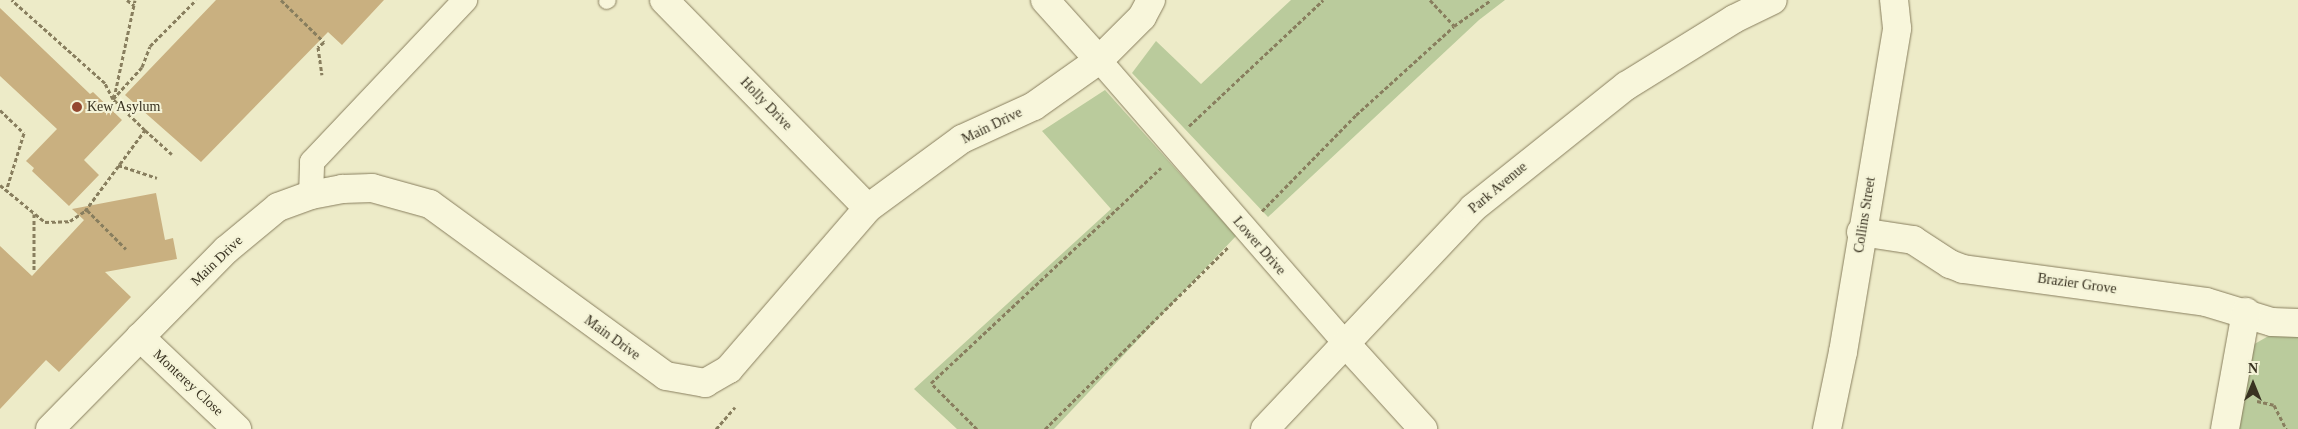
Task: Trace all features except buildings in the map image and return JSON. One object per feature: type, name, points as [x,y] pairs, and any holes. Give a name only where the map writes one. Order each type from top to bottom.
[{"type":"street","points":[[311,195],[312,162],[465,0]]},
{"type":"street","name":"Holly Drive","points":[[664,0],[868,208]]},
{"type":"street","points":[[1045,0],[1100,60]]},
{"type":"street","name":"Main Drive","points":[[50,429],[226,250],[271,213],[311,195],[372,188],[430,204],[666,376],[704,383],[729,369],[868,208],[962,139],[1034,106],[1100,60],[1142,17],[1151,0]]},
{"type":"street","name":"Park Avenue","points":[[1265,429],[1346,344],[1424,257],[1473,208],[1565,132],[1676,53],[1774,0]]},
{"type":"street","name":"Collins Street","points":[[1828,429],[1843,352],[1861,232],[1897,28],[1894,0]]},
{"type":"street","name":"Lower Drive","points":[[1100,60],[1171,146],[1423,429]]},
{"type":"street","name":"Brazier Grove","points":[[1861,232],[1913,240],[1950,264],[1963,269],[2206,302],[2246,312],[2272,322],[2298,322]]},
{"type":"street","points":[[2225,429],[2246,312]]},
{"type":"street","name":"Monterey Close","points":[[140,337],[237,429]]},
{"type":"path","points":[[12,0],[105,83],[114,99],[172,154]]},
{"type":"path","points":[[127,0],[134,6]]},
{"type":"path","points":[[114,99],[135,0]]},
{"type":"path","points":[[114,99],[142,68],[150,46],[196,0]]},
{"type":"path","points":[[281,0],[324,42],[318,47],[322,76]]},
{"type":"path","points":[[977,429],[931,383],[1163,166],[1171,146],[1254,62],[1323,0]]},
{"type":"path","points":[[1430,0],[1454,26]]},
{"type":"path","points":[[1044,429],[1245,230],[1356,115],[1454,26],[1491,0]]},
{"type":"path","points":[[0,110],[24,132],[7,188]]},
{"type":"path","points":[[0,185],[7,188],[45,222],[57,224],[70,221],[87,210],[145,130]]},
{"type":"path","points":[[118,165],[157,178]]},
{"type":"path","points":[[87,210],[126,249]]},
{"type":"path","points":[[34,214],[34,271]]},
{"type":"path","points":[[2231,396],[2274,405],[2286,429]]},
{"type":"path","points":[[716,429],[735,407]]},
{"type":"green space","points":[[1291,0],[1505,0],[1479,20],[1268,217],[1132,73],[1156,41],[1201,84]]},
{"type":"green space","points":[[1105,90],[1236,236],[1054,429],[957,429],[914,389],[1111,209],[1042,131]]},
{"type":"green space","points":[[2298,330],[2298,429],[2236,429],[2251,346],[2272,334]]},
{"type":"place","name":"Kew Asylum","points":[[77,107]]}]
